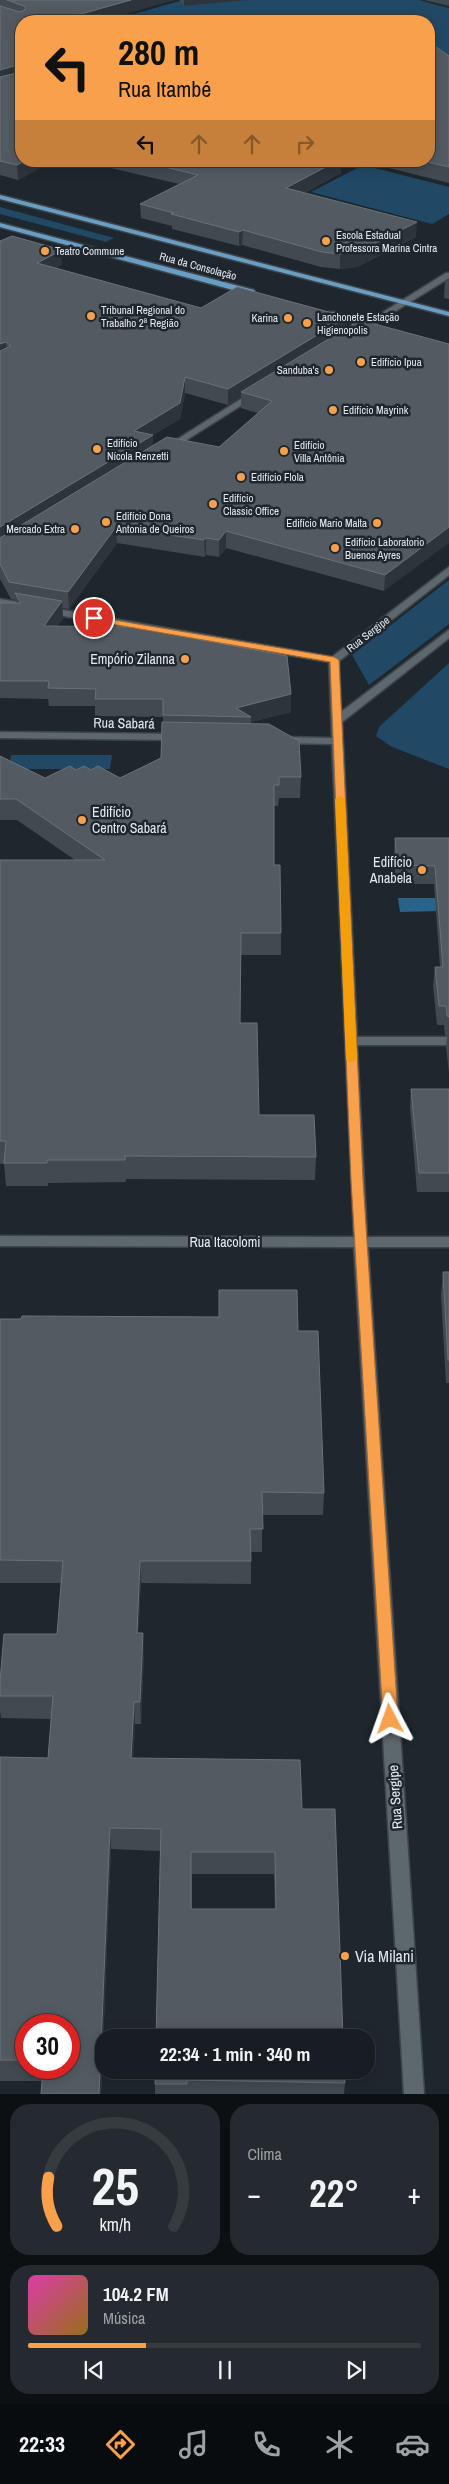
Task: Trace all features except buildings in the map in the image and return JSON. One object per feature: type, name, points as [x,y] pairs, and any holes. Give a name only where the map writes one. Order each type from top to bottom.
[{"type":"main road","name":"Rua da Consolação","points":[[0,197],[449,314]]},
{"type":"main road","name":"Rua da Consolação","points":[[0,224],[260,295]]},
{"type":"main road","points":[[324,312],[386,329]]},
{"type":"street","points":[[345,338],[449,275]]},
{"type":"street","points":[[162,452],[264,389]]},
{"type":"street","name":"Rua Sergipe","points":[[414,2094],[360,1242],[334,660],[449,570]]},
{"type":"street","points":[[0,602],[334,660]]},
{"type":"street","points":[[337,721],[449,633]]},
{"type":"street","name":"Rua Sabará","points":[[0,735],[188,738]]},
{"type":"street","points":[[267,739],[338,741]]},
{"type":"street","points":[[350,1041],[449,1041]]},
{"type":"street","name":"Rua Itacolomi","points":[[0,1241],[449,1242]]},
{"type":"shaded area","points":[[183,0],[419,0],[449,8],[449,100],[435,99],[435,15],[131,15]]},
{"type":"shaded area","points":[[359,167],[371,167],[449,187],[449,214],[432,224],[311,192]]},
{"type":"shaded area","points":[[0,207],[114,238],[106,242],[0,214]]},
{"type":"shaded area","points":[[449,580],[449,624],[369,685],[352,655]]},
{"type":"shaded area","points":[[449,663],[449,769],[392,747],[376,736],[379,727]]},
{"type":"shaded area","points":[[11,755],[112,755],[110,769],[9,769]]},
{"type":"shaded area","points":[[398,898],[441,898],[442,911],[400,912]]},
{"type":"slow traffic","points":[[340,799],[351,1059]]},
{"type":"place","name":"Escola Estadual Professora Marina Cintra","points":[[326,241]]},
{"type":"place","name":"Teatro Commune","points":[[45,251]]},
{"type":"place","name":"Tribunal Regional do Trabalho 2ª Região","points":[[91,316]]},
{"type":"place","name":"Karina","points":[[288,318]]},
{"type":"place","name":"Lanchonete Estação Higienopolis","points":[[307,323]]},
{"type":"place","name":"Edifício Ipua","points":[[361,362]]},
{"type":"place","name":"Sanduba's","points":[[329,370]]},
{"type":"place","name":"Edifício Mayrink","points":[[333,410]]},
{"type":"place","name":"Edifício Nícola Renzetti","points":[[97,449]]},
{"type":"place","name":"Edifício Villa Antônia","points":[[284,451]]},
{"type":"place","name":"Edifício Flola","points":[[241,477]]},
{"type":"place","name":"Edifício Classic Office","points":[[213,504]]},
{"type":"place","name":"Edifício Dona Antonia de Queiros","points":[[106,522]]},
{"type":"place","name":"Edifício Mario Malta","points":[[377,523]]},
{"type":"place","name":"Mercado Extra","points":[[75,529]]},
{"type":"place","name":"Edifício Laboratorio Buenos Ayres","points":[[335,548]]},
{"type":"place","name":"Empório Zilanna","points":[[185,659]]},
{"type":"place","name":"Edifício Centro Sabará","points":[[82,820]]},
{"type":"place","name":"Edifício Anabela","points":[[422,870]]},
{"type":"place","name":"Via Milani","points":[[345,1956]]},
{"type":"route","points":[[94,618],[334,660],[357,1180],[390,1719]]}]
